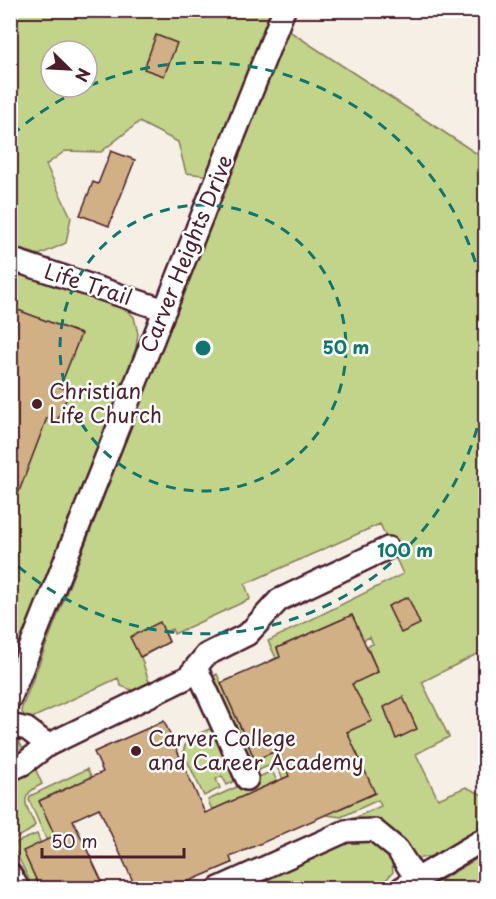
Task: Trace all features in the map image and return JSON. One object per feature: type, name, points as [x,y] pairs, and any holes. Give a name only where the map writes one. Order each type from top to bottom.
[{"type":"street","name":"Carver Heights Drive","points":[[10,699],[284,10]]},
{"type":"street","name":"Life Trail","points":[[10,259],[165,310]]},
{"type":"street","points":[[10,770],[23,764],[48,745],[189,677],[206,655],[248,634],[279,600],[388,548]]},
{"type":"street","points":[[196,667],[247,779]]},
{"type":"street","points":[[10,725],[27,729],[48,745]]},
{"type":"street","points":[[219,888],[346,831],[374,830],[397,849],[409,884],[486,838]]},
{"type":"street","points":[[10,874],[18,888]]},
{"type":"green space","points":[[10,11],[275,11],[210,176],[186,173],[178,142],[139,122],[101,152],[65,151],[46,165],[71,217],[66,243],[39,255],[11,246]]},
{"type":"green space","points":[[280,25],[485,159],[485,650],[422,682],[449,737],[416,754],[438,799],[466,787],[485,796],[485,828],[463,844],[432,856],[415,859],[407,855],[395,833],[374,820],[350,820],[381,806],[378,800],[341,817],[327,815],[374,793],[356,751],[333,760],[308,703],[378,672],[367,646],[373,644],[370,637],[363,640],[352,615],[277,648],[288,674],[271,680],[264,664],[276,658],[268,641],[403,574],[380,524],[245,584],[250,599],[174,634],[172,629],[165,632],[169,642],[141,657],[150,685],[137,692],[121,686],[118,678],[32,718],[25,717],[21,710],[149,380],[140,378]]},
{"type":"green space","points":[[11,270],[121,305],[134,317],[138,334],[132,376],[23,655],[11,651]]},
{"type":"green space","points":[[217,674],[255,760],[278,750],[303,770],[283,779],[275,763],[250,774],[209,678]]},
{"type":"green space","points":[[216,726],[240,778],[227,785],[222,776],[216,779],[220,788],[204,796],[183,752],[187,739]]},
{"type":"green space","points":[[13,737],[25,751],[11,760],[11,738]]},
{"type":"green space","points":[[35,768],[42,784],[29,793],[26,801],[35,825],[11,843],[11,778]]},
{"type":"green space","points":[[87,769],[92,777],[40,800],[56,837],[47,841],[29,800],[30,796]]},
{"type":"green space","points":[[272,771],[277,781],[212,810],[208,800]]},
{"type":"green space","points":[[37,834],[41,844],[24,851],[40,888],[33,888],[14,848],[17,842]]},
{"type":"green space","points":[[363,836],[381,845],[390,859],[393,872],[379,888],[241,888],[353,838]]},
{"type":"green space","points":[[485,854],[485,888],[427,888]]},
{"type":"building","points":[[156,35],[177,43],[164,76],[144,69]]},
{"type":"building","points":[[111,151],[135,160],[109,226],[80,215],[93,182],[98,184]]},
{"type":"building","name":"Christian Life Church","points":[[10,307],[81,334],[60,387],[70,390],[57,421],[47,418],[12,510]]},
{"type":"building","points":[[408,597],[420,624],[401,633],[388,606]]},
{"type":"building","name":"Carver College and Career Academy","points":[[352,615],[378,672],[352,684],[372,721],[347,732],[375,793],[230,857],[232,863],[173,888],[136,888],[99,808],[73,820],[105,888],[40,888],[23,851],[55,836],[39,801],[103,772],[94,752],[164,721],[205,813],[289,776],[278,750],[255,760],[221,683],[280,657],[277,648]]},
{"type":"building","points":[[160,622],[169,642],[140,657],[130,637]]},
{"type":"building","points":[[403,697],[417,729],[396,739],[384,707]]},
{"type":"place","name":"Christian Life Church","points":[[37,404]]},
{"type":"place","name":"Carver College and Career Academy","points":[[136,751]]}]
